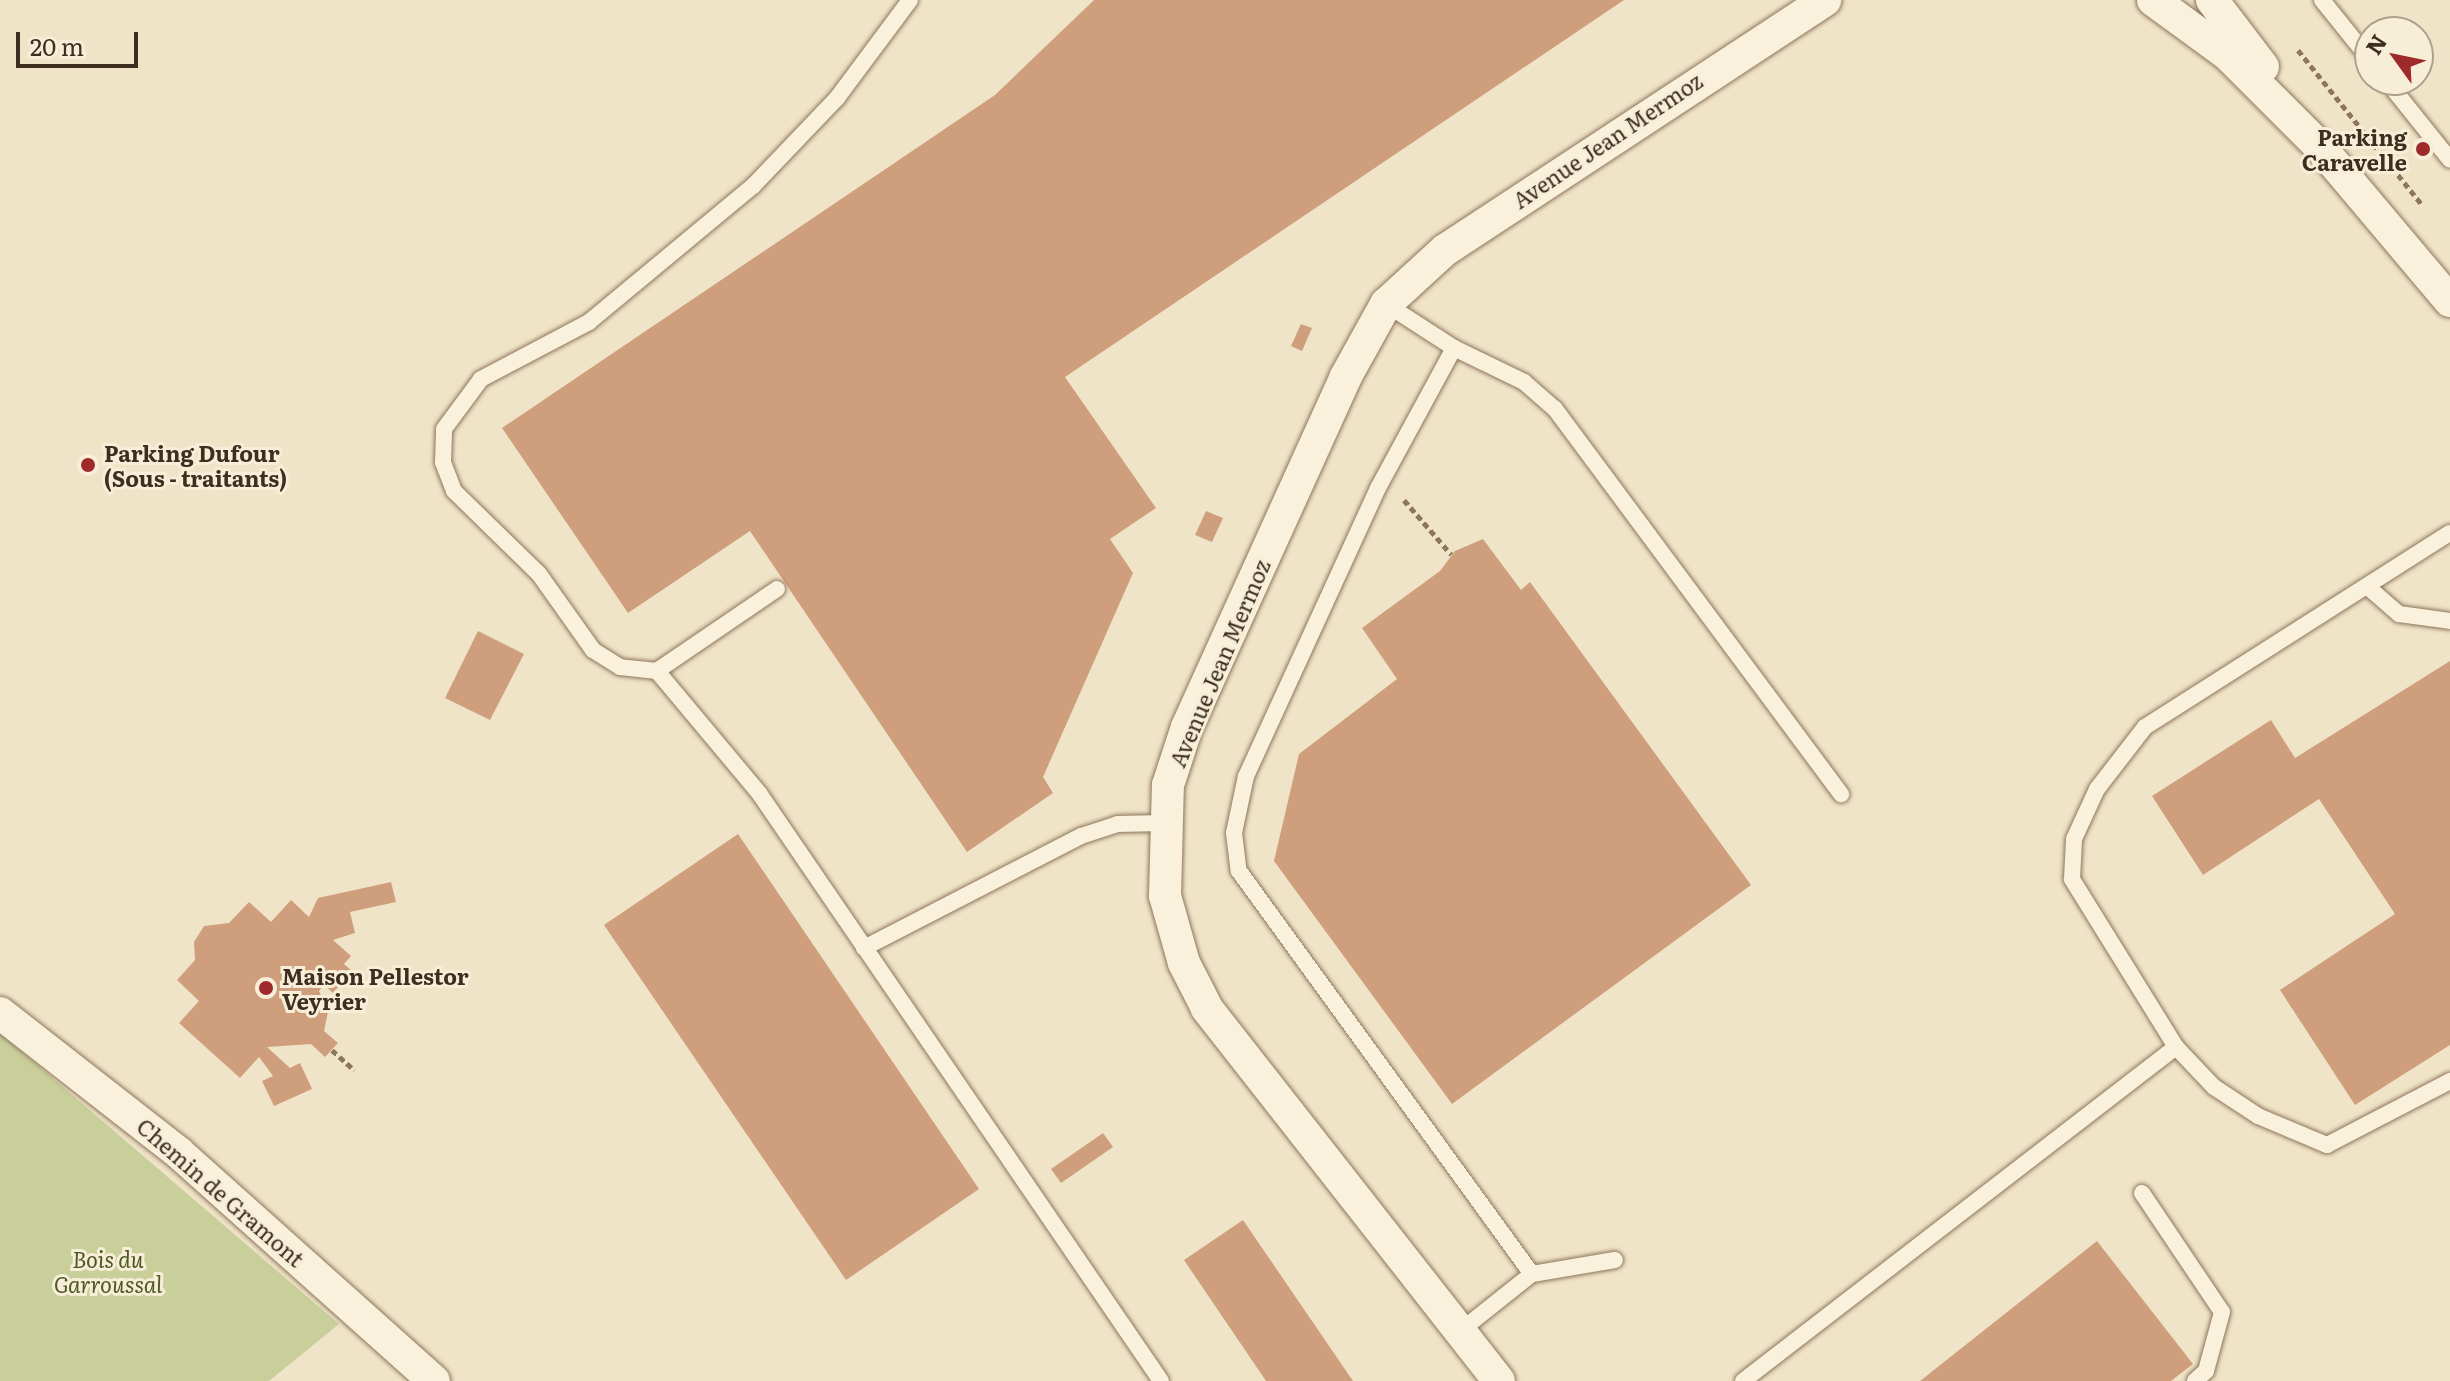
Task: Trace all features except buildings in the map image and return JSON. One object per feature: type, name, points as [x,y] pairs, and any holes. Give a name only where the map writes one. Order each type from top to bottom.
[{"type":"street","name":"Avenue Jean Mermoz","points":[[1744,48],[1803,0]]},
{"type":"street","name":"Avenue Jean Mermoz","points":[[1499,1381],[1207,1008],[1171,920],[1163,823],[1187,727],[1345,378],[1386,304],[1445,250],[1744,48],[1825,0]]},
{"type":"street","points":[[2153,0],[2227,54],[2321,148]]},
{"type":"street","points":[[2212,0],[2321,148],[2450,301]]},
{"type":"street","name":"Chemin de Gramont","points":[[0,1013],[179,1153],[434,1381]]},
{"type":"lane","points":[[777,589],[657,671],[633,672],[600,657],[539,574],[454,491],[442,451],[449,418],[481,379],[589,322],[753,186],[837,98],[910,0]]},
{"type":"lane","points":[[2322,0],[2354,40]]},
{"type":"lane","points":[[2399,96],[2450,160]]},
{"type":"lane","points":[[1386,304],[1454,348],[1524,382],[1555,409],[1841,794]]},
{"type":"lane","points":[[1454,348],[1378,488],[1246,776],[1235,852],[1250,894],[1532,1274]]},
{"type":"lane","points":[[2450,533],[2369,588],[2145,727],[2109,768],[2081,820],[2072,879],[2176,1047],[2204,1079],[2247,1109],[2327,1145],[2450,1081]]},
{"type":"lane","points":[[2369,588],[2399,614],[2450,621]]},
{"type":"lane","points":[[657,671],[759,793],[1161,1381]]},
{"type":"lane","points":[[864,948],[1081,836],[1117,824],[1163,823]]},
{"type":"lane","points":[[1743,1381],[2176,1047]]},
{"type":"lane","points":[[2142,1193],[2222,1312],[2206,1371],[2195,1381]]},
{"type":"lane","points":[[1459,1332],[1532,1274],[1615,1260]]},
{"type":"path","points":[[2288,37],[2431,216]]},
{"type":"path","points":[[1378,488],[1420,510],[1451,554]]},
{"type":"path","points":[[332,1050],[354,1070]]},
{"type":"green space","name":"Bois du Garroussal","points":[[0,1033],[339,1324],[269,1381],[0,1381]]},
{"type":"place","name":"Parking Caravelle","points":[[2423,149]]},
{"type":"place","name":"Parking Dufour (Sous - traitants)","points":[[88,465]]},
{"type":"place","name":"Maison Pellestor Veyrier","points":[[266,988]]}]
